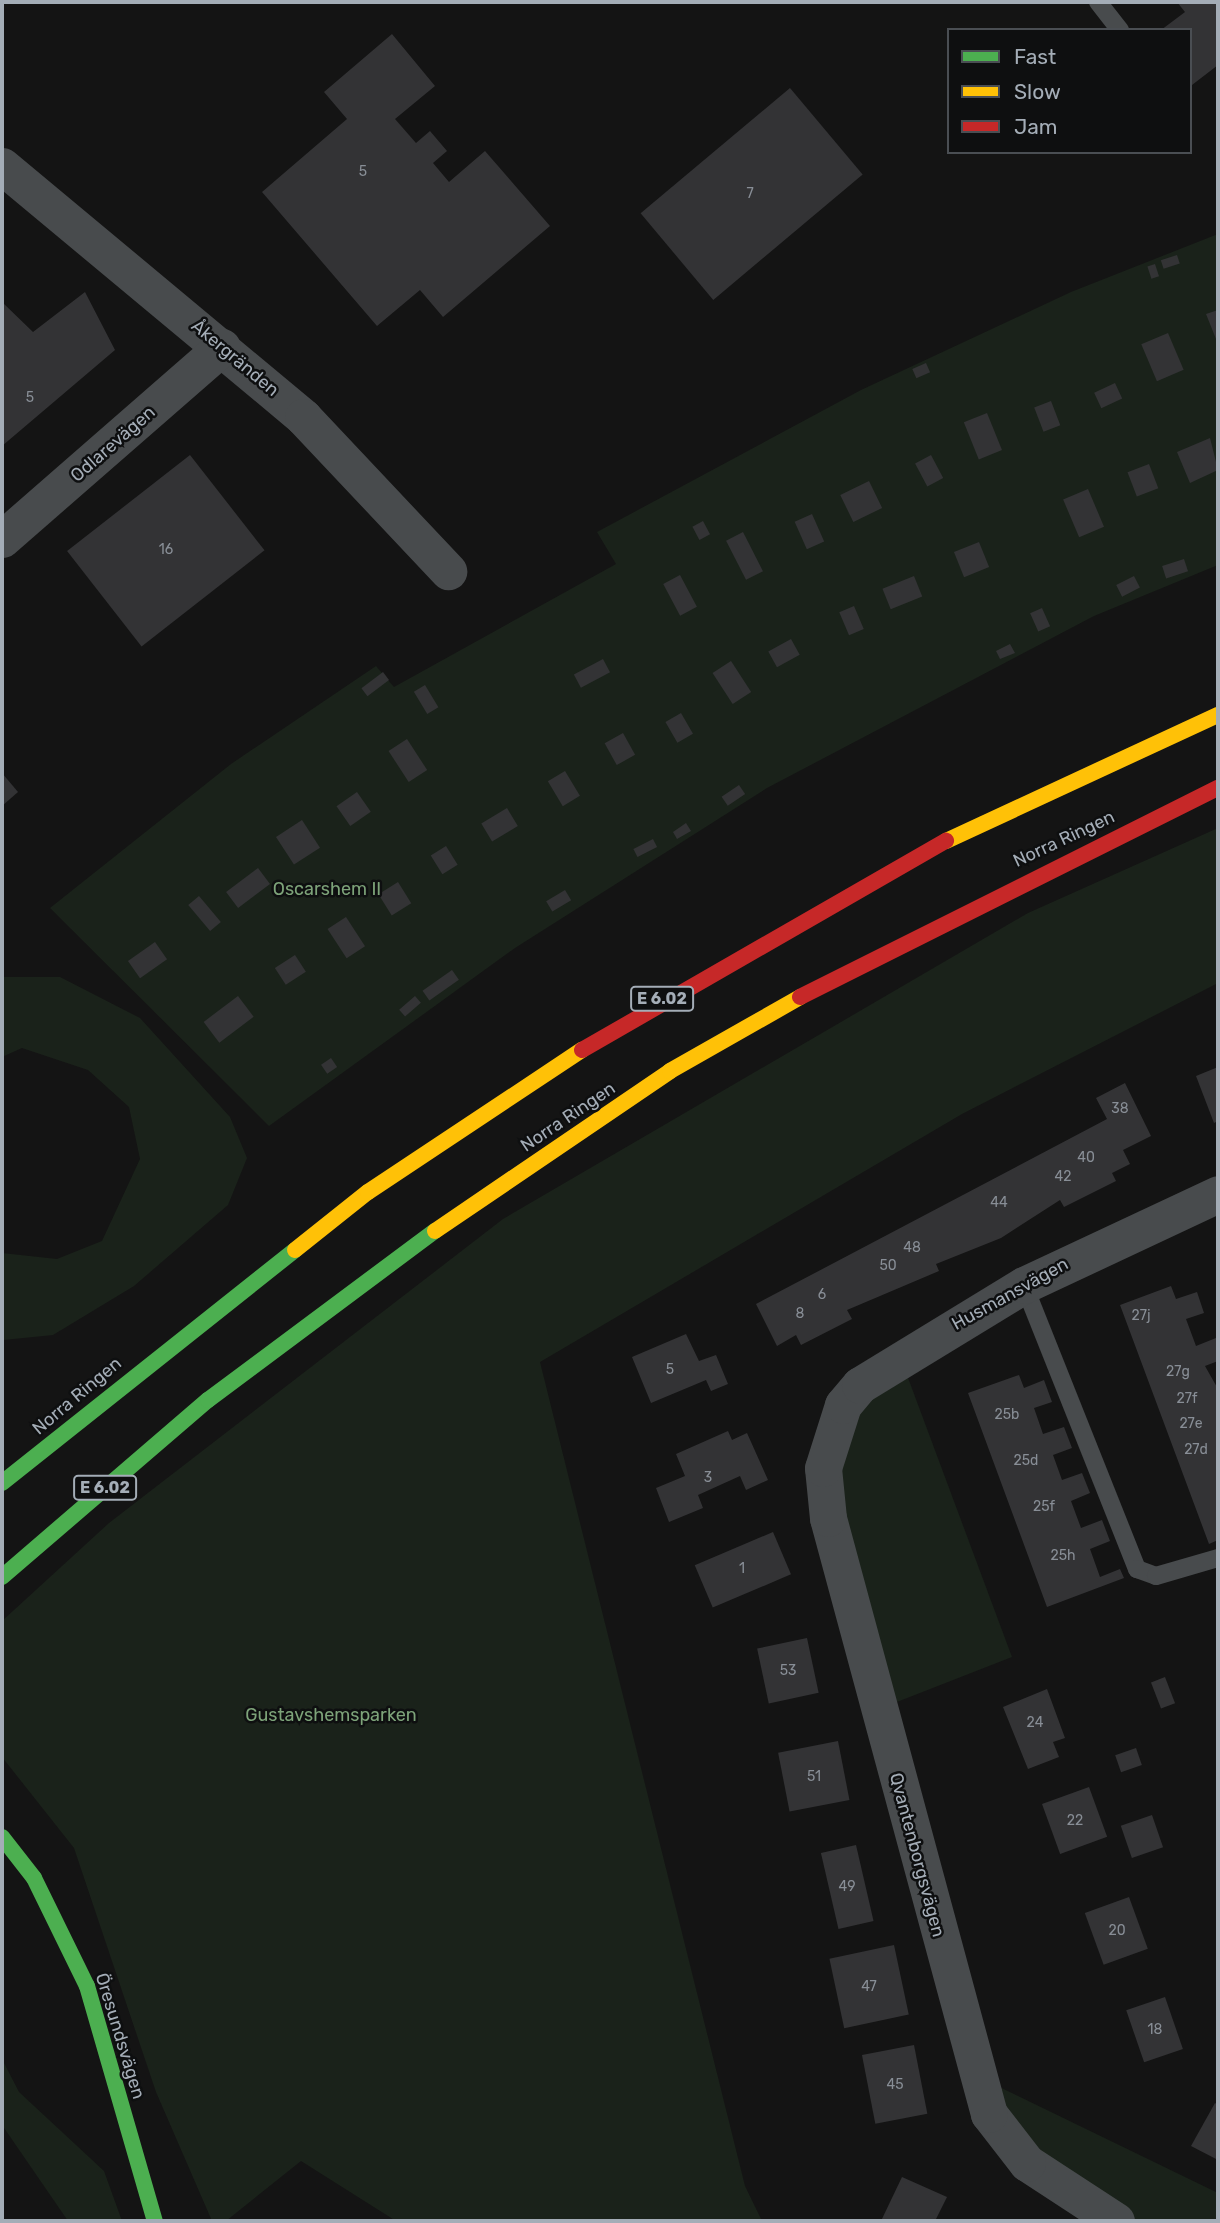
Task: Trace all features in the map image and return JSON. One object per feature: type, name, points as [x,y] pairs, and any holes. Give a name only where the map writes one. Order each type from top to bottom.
[{"type":"main road","name":"Norra Ringen","points":[[2,1483],[368,1192],[642,1011],[917,855],[1218,715]]},
{"type":"main road","name":"Norra Ringen","points":[[2,1577],[208,1400],[411,1247],[670,1071],[892,946],[1218,788]]},
{"type":"main road","points":[[14,1451],[50,1443]]},
{"type":"main road","name":"Öresundsvägen","points":[[2,1837],[34,1878],[87,1986],[155,2221]]},
{"type":"street","name":"Åkergränden","points":[[2,166],[303,417],[448,571]]},
{"type":"street","name":"Odlarevägen","points":[[2,539],[222,347]]},
{"type":"street","name":"Husmansvägen","points":[[832,1432],[860,1385],[1024,1285],[1217,1197]]},
{"type":"street","name":"Qvantenborgsvägen","points":[[832,1432],[823,1468],[828,1518],[989,2114],[1035,2170],[1116,2221]]},
{"type":"lane","points":[[1098,2],[1118,28]]},
{"type":"lane","points":[[1024,1285],[1137,1569],[1164,1575],[1218,1558]]},
{"type":"green space","name":"Oscarshem II","points":[[1218,234],[1218,565],[1094,616],[767,788],[515,948],[269,1126],[50,908],[231,764],[376,666],[394,687],[616,564],[597,532],[861,390],[1071,292]]},
{"type":"green space","name":"Gustavshemsparken","points":[[1218,828],[1218,983],[962,1114],[540,1362],[745,2186],[762,2221],[396,2221],[301,2161],[226,2221],[212,2221],[156,2092],[74,1848],[2,1757],[2,1621],[109,1523],[503,1219],[1028,913]]},
{"type":"green space","points":[[2,977],[60,977],[140,1018],[230,1117],[247,1158],[228,1205],[134,1286],[53,1335],[3,1340],[2,1253],[57,1259],[102,1241],[140,1159],[129,1107],[88,1070],[22,1048],[2,1057]]},
{"type":"green space","points":[[901,1359],[1012,1657],[879,1709],[828,1518],[860,1385]]},
{"type":"green space","points":[[2,2059],[19,2092],[104,2171],[122,2221],[68,2221],[2,2125]]},
{"type":"green space","points":[[977,2076],[1218,2193],[1218,2221],[1116,2221],[1073,2199]]},
{"type":"building","points":[[1177,2],[1218,2],[1218,65],[1192,85],[1192,28],[1164,28],[1185,12]]},
{"type":"building","points":[[392,34],[435,86],[395,119],[416,143],[430,131],[447,151],[433,163],[449,182],[485,151],[550,226],[443,317],[420,290],[377,326],[262,192],[347,119],[324,92]]},
{"type":"building","points":[[790,88],[863,175],[713,300],[641,213]]},
{"type":"building","points":[[1177,255],[1180,264],[1164,269],[1161,260]]},
{"type":"building","points":[[1155,264],[1159,276],[1151,279],[1147,266]]},
{"type":"building","points":[[85,292],[115,350],[2,446],[2,302],[33,332]]},
{"type":"building","points":[[1218,310],[1218,344],[1206,314]]},
{"type":"building","points":[[1168,333],[1184,370],[1157,381],[1141,344]]},
{"type":"building","points":[[926,363],[930,372],[916,378],[912,369]]},
{"type":"building","points":[[1115,383],[1122,398],[1101,408],[1094,393]]},
{"type":"building","points":[[1051,401],[1060,425],[1044,432],[1034,407]]},
{"type":"building","points":[[987,413],[1002,450],[979,459],[964,422]]},
{"type":"building","points":[[1210,438],[1218,470],[1190,483],[1177,452]]},
{"type":"building","points":[[190,455],[264,550],[142,646],[67,551]]},
{"type":"building","points":[[931,455],[943,478],[927,486],[915,463]]},
{"type":"building","points":[[1149,464],[1158,488],[1137,497],[1128,472]]},
{"type":"building","points":[[869,481],[882,508],[853,522],[840,495]]},
{"type":"building","points":[[1088,489],[1104,527],[1079,537],[1063,500]]},
{"type":"building","points":[[812,514],[824,541],[807,549],[795,522]]},
{"type":"building","points":[[703,521],[710,534],[699,540],[692,527]]},
{"type":"building","points":[[743,532],[763,571],[746,580],[726,541]]},
{"type":"building","points":[[979,542],[989,567],[964,577],[954,552]]},
{"type":"building","points":[[1184,559],[1188,571],[1166,578],[1162,566]]},
{"type":"building","points":[[680,575],[697,607],[680,616],[663,584]]},
{"type":"building","points":[[914,576],[922,596],[891,609],[882,589]]},
{"type":"building","points":[[1134,576],[1140,588],[1122,597],[1116,585]]},
{"type":"building","points":[[854,606],[864,629],[849,635],[839,612]]},
{"type":"building","points":[[1042,608],[1050,626],[1038,632],[1030,613]]},
{"type":"building","points":[[791,639],[800,655],[777,667],[768,652]]},
{"type":"building","points":[[1010,644],[1015,653],[1000,659],[996,651]]},
{"type":"building","points":[[603,659],[610,672],[581,688],[574,674]]},
{"type":"building","points":[[731,661],[751,692],[733,704],[713,673]]},
{"type":"building","points":[[383,672],[389,680],[367,696],[361,688]]},
{"type":"building","points":[[425,685],[438,707],[427,714],[414,692]]},
{"type":"building","points":[[681,713],[693,734],[677,743],[665,722]]},
{"type":"building","points":[[623,733],[635,755],[617,765],[605,743]]},
{"type":"building","points":[[407,739],[427,770],[409,782],[389,751]]},
{"type":"building","points":[[565,771],[580,796],[563,806],[548,781]]},
{"type":"building","points":[[2,773],[18,792],[2,806]]},
{"type":"building","points":[[739,785],[745,794],[728,806],[722,797]]},
{"type":"building","points":[[357,792],[371,812],[350,826],[337,806]]},
{"type":"building","points":[[507,808],[518,826],[492,841],[481,823]]},
{"type":"building","points":[[302,820],[320,848],[294,865],[276,837]]},
{"type":"building","points":[[686,823],[691,831],[677,839],[673,832]]},
{"type":"building","points":[[653,839],[657,847],[637,857],[633,849]]},
{"type":"building","points":[[446,846],[458,865],[442,874],[431,856]]},
{"type":"building","points":[[258,868],[270,884],[238,908],[226,892]]},
{"type":"building","points":[[398,882],[411,903],[392,915],[378,894]]},
{"type":"building","points":[[565,890],[571,900],[552,912],[546,901]]},
{"type":"building","points":[[199,896],[221,922],[210,931],[188,905]]},
{"type":"building","points":[[346,917],[365,946],[347,958],[328,929]]},
{"type":"building","points":[[155,942],[167,959],[140,978],[128,961]]},
{"type":"building","points":[[295,955],[306,972],[286,985],[275,968]]},
{"type":"building","points":[[452,970],[459,980],[429,1000],[423,991]]},
{"type":"building","points":[[238,996],[254,1017],[219,1043],[204,1022]]},
{"type":"building","points":[[415,996],[421,1003],[405,1017],[399,1010]]},
{"type":"building","points":[[331,1058],[337,1067],[327,1074],[321,1065]]},
{"type":"building","points":[[1218,1067],[1218,1121],[1214,1123],[1196,1076]]},
{"type":"building","points":[[1125,1083],[1151,1136],[1123,1150],[1130,1164],[1112,1173],[1116,1181],[1064,1207],[1060,1200],[1001,1238],[936,1264],[939,1271],[847,1310],[852,1319],[801,1345],[796,1335],[777,1346],[756,1304],[1107,1119],[1096,1098]]},
{"type":"building","points":[[1171,1286],[1176,1299],[1197,1292],[1204,1313],[1186,1319],[1196,1346],[1216,1338],[1218,1343],[1218,1361],[1205,1366],[1218,1389],[1218,1540],[1209,1544],[1120,1305]]},
{"type":"building","points":[[686,1334],[699,1361],[716,1355],[728,1384],[711,1391],[706,1380],[651,1403],[632,1357]]},
{"type":"building","points":[[1019,1375],[1024,1388],[1044,1380],[1052,1402],[1034,1408],[1043,1434],[1064,1427],[1072,1448],[1053,1455],[1062,1480],[1082,1473],[1090,1493],[1071,1501],[1081,1528],[1102,1520],[1110,1541],[1090,1549],[1100,1577],[1120,1569],[1124,1578],[1047,1607],[968,1393]]},
{"type":"building","points":[[728,1431],[732,1440],[747,1433],[768,1480],[746,1490],[740,1476],[698,1495],[703,1508],[669,1522],[656,1488],[685,1476],[676,1454]]},
{"type":"building","points":[[773,1532],[791,1574],[713,1608],[695,1565]]},
{"type":"building","points":[[807,1638],[819,1693],[769,1703],[757,1649]]},
{"type":"building","points":[[1165,1677],[1175,1703],[1161,1709],[1151,1682]]},
{"type":"building","points":[[1047,1689],[1065,1738],[1053,1742],[1059,1757],[1028,1769],[1003,1707]]},
{"type":"building","points":[[838,1741],[849,1800],[790,1812],[778,1753]]},
{"type":"building","points":[[1136,1748],[1142,1765],[1121,1772],[1115,1755]]},
{"type":"building","points":[[1089,1787],[1107,1837],[1060,1854],[1042,1804]]},
{"type":"building","points":[[1152,1815],[1163,1847],[1132,1858],[1121,1826]]},
{"type":"building","points":[[856,1845],[874,1921],[838,1929],[821,1853]]},
{"type":"building","points":[[1129,1897],[1148,1949],[1104,1965],[1085,1913]]},
{"type":"building","points":[[894,1945],[909,2014],[844,2028],[829,1959]]},
{"type":"building","points":[[1165,1997],[1183,2049],[1144,2062],[1126,2010]]},
{"type":"building","points":[[914,2045],[927,2114],[875,2124],[862,2055]]},
{"type":"building","points":[[1215,2103],[1218,2105],[1218,2160],[1191,2146]]},
{"type":"building","points":[[902,2177],[947,2197],[935,2221],[881,2221]]},
{"type":"traffic: fast","points":[[2,1577],[208,1400],[435,1231]]},
{"type":"traffic: fast","points":[[2,1483],[295,1250]]},
{"type":"traffic: fast","points":[[2,1837],[34,1878],[87,1986],[155,2221]]},
{"type":"traffic: slow","points":[[946,841],[1218,715]]},
{"type":"traffic: slow","points":[[435,1231],[670,1071],[800,997]]},
{"type":"traffic: slow","points":[[295,1250],[368,1192],[582,1050]]},
{"type":"traffic: jam","points":[[800,997],[1218,788]]},
{"type":"traffic: jam","points":[[582,1050],[946,841]]}]
